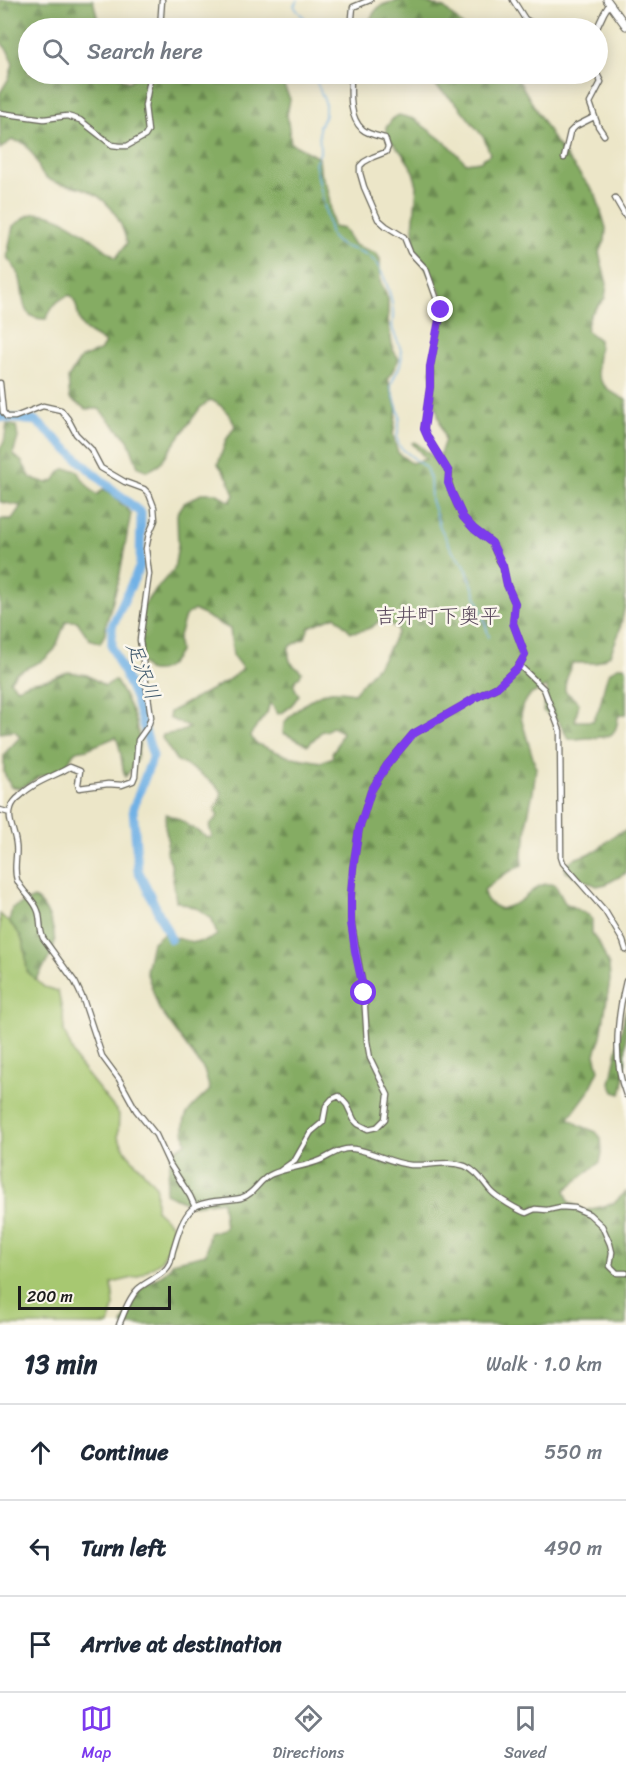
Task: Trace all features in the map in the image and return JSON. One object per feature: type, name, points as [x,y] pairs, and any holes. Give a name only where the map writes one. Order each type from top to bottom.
[{"type":"main road","points":[[608,2],[626,26]]},
{"type":"street","points":[[161,18],[162,0]]},
{"type":"street","points":[[352,18],[353,7],[370,0]]},
{"type":"street","points":[[513,0],[524,18]]},
{"type":"street","points":[[602,18],[608,2]]},
{"type":"street","points":[[0,113],[44,119],[67,116],[80,120],[112,145],[127,146],[145,136],[148,131],[145,106],[149,84]]},
{"type":"street","points":[[281,1170],[295,1160],[310,1132],[323,1122],[326,1106],[332,1099],[339,1096],[343,1099],[354,1120],[368,1129],[377,1127],[385,1119],[388,1095],[370,1058],[364,993],[351,922],[353,868],[359,829],[371,791],[387,765],[413,734],[497,687],[507,679],[525,655],[513,623],[515,603],[507,585],[503,566],[492,543],[463,517],[448,483],[449,472],[424,429],[430,387],[430,367],[441,310],[426,269],[410,252],[404,237],[378,219],[364,187],[360,166],[386,152],[388,147],[385,138],[363,131],[356,121],[352,109],[351,84]]},
{"type":"street","points":[[600,84],[590,101],[594,117],[603,135]]},
{"type":"street","points":[[564,158],[570,132],[576,126],[594,117]]},
{"type":"street","points":[[615,198],[626,217]]},
{"type":"street","points":[[0,383],[2,411],[7,417],[15,417],[43,406],[61,410],[76,434],[91,449],[101,468],[125,482],[144,489],[149,494],[154,507],[155,520],[146,549],[149,574],[140,640],[151,717],[148,726],[138,740],[133,781],[123,785],[108,784],[79,788],[80,771],[70,767],[29,788],[17,798],[10,813],[17,845],[15,867],[17,880],[34,902],[42,938],[67,970],[79,990],[102,1056],[119,1079],[136,1110],[156,1135],[169,1163],[195,1207]]},
{"type":"street","points":[[519,665],[544,689],[560,731],[563,863],[604,911],[623,941],[626,950]]},
{"type":"street","points":[[0,810],[10,813]]},
{"type":"street","points":[[626,981],[618,1018],[617,1041],[619,1074],[626,1095]]},
{"type":"street","points":[[119,1325],[136,1292],[170,1264],[172,1251],[184,1221],[192,1209],[241,1198],[252,1193],[259,1182],[270,1174],[319,1161],[347,1148],[368,1152],[397,1163],[413,1165],[448,1162],[465,1166],[474,1172],[492,1193],[526,1213],[535,1209],[547,1210],[561,1207],[575,1208],[589,1214],[602,1226],[610,1244],[612,1252],[610,1266],[617,1273],[626,1274]]},
{"type":"green space","points":[[0,0],[93,0],[98,18],[18,18],[18,84],[283,84],[290,99],[287,115],[291,143],[319,158],[320,171],[328,189],[333,227],[344,229],[354,245],[376,253],[380,259],[380,281],[388,299],[388,321],[393,350],[399,359],[388,379],[397,408],[393,435],[398,453],[411,463],[426,459],[412,443],[415,442],[436,459],[439,457],[445,440],[434,399],[431,370],[447,306],[436,283],[414,248],[413,229],[417,186],[412,168],[388,138],[386,128],[393,118],[399,115],[414,119],[450,146],[466,163],[480,161],[490,154],[484,138],[457,104],[434,84],[521,84],[555,142],[596,195],[606,228],[605,241],[599,253],[607,284],[605,298],[590,315],[586,330],[599,340],[597,372],[599,378],[610,391],[626,400],[625,606],[619,633],[610,655],[596,663],[572,663],[565,691],[579,703],[575,721],[593,721],[600,706],[606,679],[617,667],[624,666],[626,669],[626,714],[618,716],[616,729],[610,735],[569,739],[557,720],[543,711],[547,686],[530,695],[522,706],[521,718],[536,768],[526,840],[522,852],[522,865],[505,874],[484,890],[489,902],[501,909],[518,902],[544,884],[555,885],[565,903],[590,916],[592,934],[600,945],[609,966],[610,980],[601,1036],[595,1054],[599,1070],[589,1091],[569,1118],[596,1132],[601,1138],[602,1153],[600,1162],[565,1190],[569,1202],[584,1211],[614,1203],[626,1192],[626,1325],[122,1325],[135,1298],[144,1286],[165,1272],[173,1262],[206,1254],[209,1233],[225,1228],[222,1201],[192,1205],[165,1193],[172,1152],[186,1143],[185,1118],[192,1107],[210,1090],[204,1070],[159,1009],[146,971],[152,943],[164,933],[190,942],[203,941],[217,935],[212,919],[198,909],[176,901],[171,863],[166,851],[168,839],[165,827],[166,814],[177,818],[209,838],[212,837],[210,825],[218,816],[215,811],[222,793],[198,772],[176,760],[162,738],[163,735],[189,728],[169,718],[170,712],[225,682],[243,669],[233,656],[230,629],[194,610],[185,616],[178,639],[179,652],[173,661],[162,670],[147,670],[140,660],[140,611],[174,569],[178,546],[177,514],[184,503],[203,493],[216,493],[230,502],[234,495],[228,478],[218,464],[226,440],[235,426],[226,410],[211,400],[200,408],[159,465],[148,471],[138,467],[128,440],[99,409],[86,409],[70,399],[68,378],[81,358],[100,351],[105,343],[82,326],[75,302],[70,295],[55,304],[46,319],[36,318],[26,310],[21,280],[7,257],[13,226],[29,215],[39,213],[51,215],[75,227],[116,258],[127,243],[117,217],[99,197],[82,188],[47,178],[24,143],[12,140],[0,149],[0,93],[9,78],[13,64],[8,51],[0,41]],"holes":[[[335,616],[351,632],[375,625],[381,618],[397,629],[383,659],[354,693],[325,692],[305,704],[284,723],[283,733],[308,745],[322,731],[332,727],[342,732],[332,753],[333,756],[321,762],[287,756],[255,743],[251,736],[252,732],[267,713],[270,702],[278,714],[293,704],[299,695],[294,682],[302,672],[291,662],[289,647],[305,638],[309,627]]]},
{"type":"green space","points":[[416,0],[444,8],[454,18],[371,18],[379,7],[389,3]]},
{"type":"green space","points":[[7,424],[16,426],[18,438],[13,454],[22,462],[31,478],[47,483],[55,480],[64,469],[78,471],[97,495],[103,489],[112,494],[131,513],[119,579],[105,634],[100,643],[89,639],[77,621],[66,621],[55,649],[44,660],[16,673],[10,681],[17,688],[68,672],[87,675],[105,686],[115,680],[128,703],[139,742],[138,754],[125,777],[116,737],[76,751],[65,769],[38,777],[21,788],[11,787],[4,773],[4,754],[20,737],[15,731],[0,733],[0,519],[12,519],[21,506],[0,502],[0,448],[4,442]]},
{"type":"green space","points":[[626,830],[626,873],[606,884],[597,886],[566,872],[565,866],[574,859],[596,851],[616,834]]},
{"type":"green space","points":[[34,898],[46,912],[53,927],[54,936],[53,950],[36,980],[27,971],[22,939],[9,922],[12,908]]},
{"type":"green space","points":[[0,914],[19,932],[25,948],[27,971],[44,987],[58,991],[64,1031],[77,1062],[119,1114],[118,1137],[127,1153],[156,1186],[156,1210],[172,1225],[173,1241],[161,1261],[137,1277],[112,1283],[114,1307],[109,1325],[0,1325]]},
{"type":"green space","points":[[626,1009],[625,1066],[621,1094],[614,1092],[610,1083]]},
{"type":"waterway","points":[[298,0],[294,5],[305,18]]},
{"type":"waterway","points":[[317,84],[325,102],[325,116],[319,126],[320,153],[315,163],[331,236],[339,244],[370,257],[386,282],[392,305],[392,328],[402,357],[391,387],[400,416],[397,439],[400,447],[426,468],[430,479],[431,500],[440,527],[453,552],[466,568],[489,637]]},
{"type":"waterway","name":"足沢川","points":[[0,417],[36,421],[141,513],[140,566],[112,626],[112,647],[135,698],[153,756],[133,809],[138,870],[171,939]]},
{"type":"district","name":"吉井町下奥平","points":[[438,616]]},
{"type":"route","points":[[364,993],[351,922],[351,895],[359,829],[371,791],[387,765],[413,734],[497,687],[518,667],[525,655],[513,623],[515,603],[507,585],[503,566],[492,543],[463,517],[448,483],[449,472],[424,429],[430,387],[430,367],[441,310]]}]
